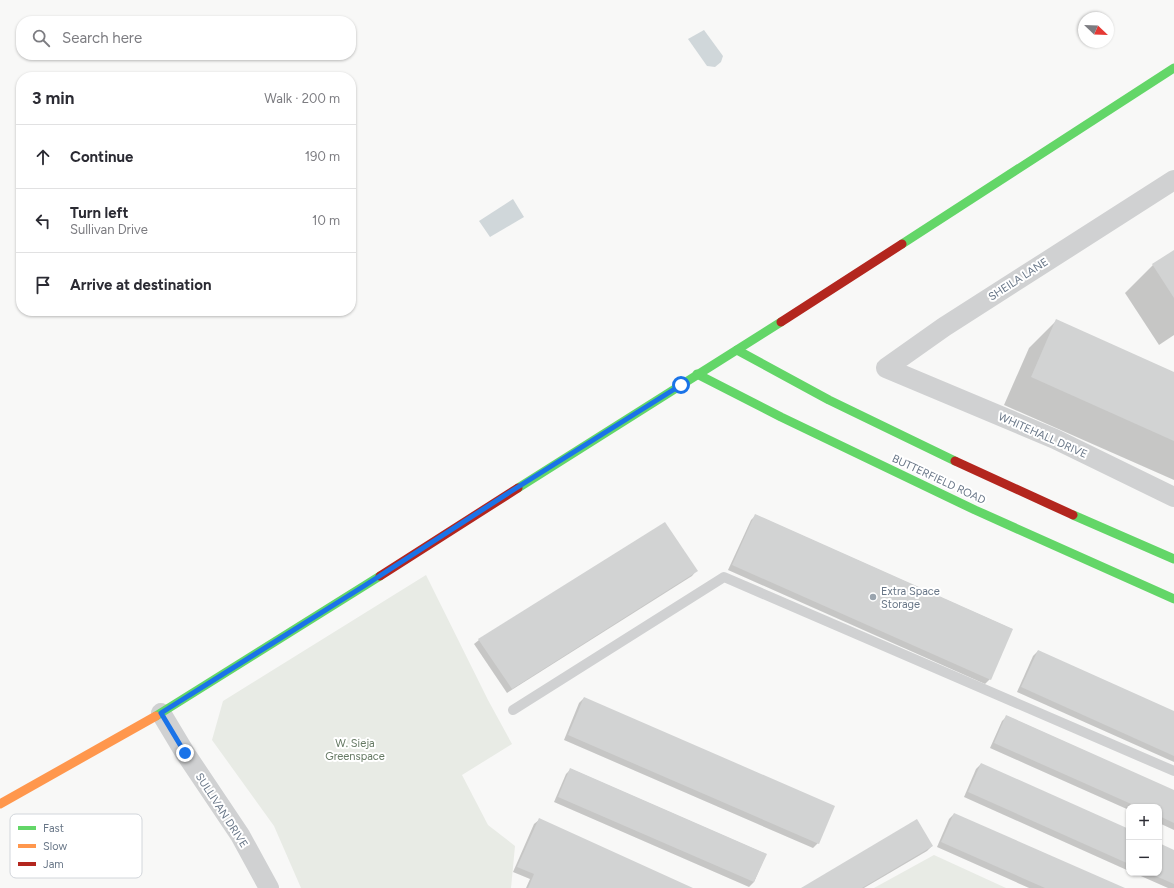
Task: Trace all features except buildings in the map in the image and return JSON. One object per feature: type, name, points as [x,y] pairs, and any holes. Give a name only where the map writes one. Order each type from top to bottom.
[{"type":"main road","points":[[0,804],[161,713],[364,586],[510,492],[737,350],[1174,68]]},
{"type":"main road","name":"BUTTERFIELD ROAD","points":[[737,350],[829,400],[935,452],[1052,506],[1174,559]]},
{"type":"main road","name":"BUTTERFIELD ROAD","points":[[697,374],[781,417],[975,510],[1174,599]]},
{"type":"street","name":"SHEILA LANE","points":[[910,377],[886,368],[944,327],[1174,180]]},
{"type":"street","name":"WHITEHALL DRIVE","points":[[910,377],[1055,439],[1174,497]]},
{"type":"street","name":"SULLIVAN DRIVE","points":[[161,713],[185,753],[240,835],[269,888]]},
{"type":"lane","points":[[513,710],[724,577],[1174,771]]},
{"type":"green space","name":"W. Sieja Greenspace","points":[[426,575],[488,700],[512,744],[462,775],[488,825],[515,846],[511,888],[301,888],[274,826],[212,740],[223,701]]},
{"type":"green space","points":[[934,855],[1006,888],[874,888]]},
{"type":"shaded area","points":[[704,30],[723,56],[721,62],[715,67],[707,66],[688,39]]},
{"type":"shaded area","points":[[513,199],[524,217],[490,237],[479,221]]},
{"type":"traffic: fast","points":[[902,244],[1174,68]]},
{"type":"traffic: fast","points":[[518,488],[781,322]]},
{"type":"traffic: fast","points":[[737,350],[829,400],[955,461]]},
{"type":"traffic: fast","points":[[697,374],[781,417],[975,510],[1174,599]]},
{"type":"traffic: fast","points":[[1073,515],[1174,559]]},
{"type":"traffic: fast","points":[[156,716],[380,576]]},
{"type":"traffic: slow","points":[[0,804],[156,716]]},
{"type":"traffic: jam","points":[[781,322],[902,244]]},
{"type":"traffic: jam","points":[[955,461],[1073,515]]},
{"type":"traffic: jam","points":[[380,576],[518,488]]},
{"type":"place","name":"Extra Space Storage","points":[[873,597]]},
{"type":"route","points":[[185,753],[161,713],[681,385]]}]
